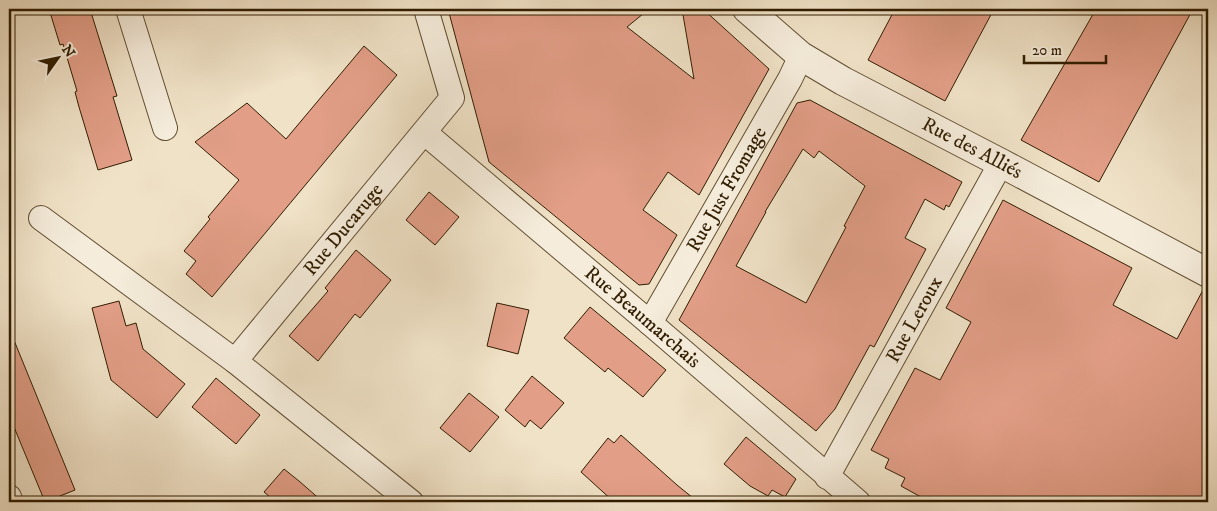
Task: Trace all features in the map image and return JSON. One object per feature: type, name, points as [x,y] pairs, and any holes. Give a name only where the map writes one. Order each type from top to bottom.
[{"type":"street","points":[[128,9],[165,128]]},
{"type":"street","name":"Rue Ducaruge","points":[[235,360],[425,133],[452,98],[426,9]]},
{"type":"street","name":"Rue des Alliés","points":[[747,9],[801,56],[843,81],[1208,273]]},
{"type":"street","name":"Rue Just Fromage","points":[[650,323],[801,56]]},
{"type":"street","name":"Rue Beaumarchais","points":[[425,133],[858,502]]},
{"type":"street","name":"Rue Leroux","points":[[827,477],[1001,163]]},
{"type":"street","points":[[41,218],[235,360],[411,502]]},
{"type":"street","points":[[9,497],[11,502]]},
{"type":"building","points":[[49,9],[90,9],[117,96],[113,97],[132,160],[98,170],[63,44],[60,45]]},
{"type":"building","points":[[448,9],[649,9],[627,27],[694,79],[682,9],[703,9],[769,69],[699,195],[668,172],[643,210],[677,235],[649,284],[639,285],[489,162]]},
{"type":"building","points":[[895,9],[994,9],[945,101],[868,60]]},
{"type":"building","points":[[1096,9],[1193,9],[1099,182],[1021,140]]},
{"type":"building","points":[[364,46],[397,75],[212,297],[186,274],[196,261],[184,251],[210,219],[208,217],[239,180],[195,142],[247,103],[286,139]]},
{"type":"building","points":[[810,100],[962,182],[949,207],[946,205],[944,210],[925,199],[905,238],[926,249],[874,347],[870,345],[835,409],[816,431],[679,320],[797,103]],"holes":[[[803,149],[814,158],[819,151],[865,186],[806,303],[736,266],[765,212]]]},
{"type":"building","points":[[429,192],[459,217],[435,245],[406,220]]},
{"type":"building","points":[[1003,200],[1132,268],[1113,305],[1177,339],[1204,288],[1208,289],[1208,502],[930,502],[901,486],[905,478],[885,468],[889,459],[871,450],[915,368],[940,380],[971,322],[946,308]]},
{"type":"building","points":[[356,250],[391,280],[360,318],[355,314],[318,361],[289,336],[328,291],[325,288]]},
{"type":"building","points":[[119,301],[126,326],[136,323],[143,349],[185,384],[157,418],[111,380],[92,308]]},
{"type":"building","points":[[497,303],[529,310],[518,354],[487,346]]},
{"type":"building","points":[[590,307],[666,370],[643,397],[608,368],[605,372],[564,338]]},
{"type":"building","points":[[9,328],[75,490],[45,502],[9,415]]},
{"type":"building","points":[[532,376],[564,403],[541,429],[530,420],[525,427],[505,410]]},
{"type":"building","points":[[216,378],[260,415],[236,444],[192,407]]},
{"type":"building","points":[[469,393],[499,417],[470,452],[440,428]]},
{"type":"building","points":[[621,435],[698,502],[614,502],[581,472],[608,438],[614,443]]},
{"type":"building","points":[[746,437],[796,479],[785,497],[772,490],[768,496],[750,486],[724,464]]},
{"type":"building","points":[[284,469],[323,502],[276,502],[264,492]]}]
